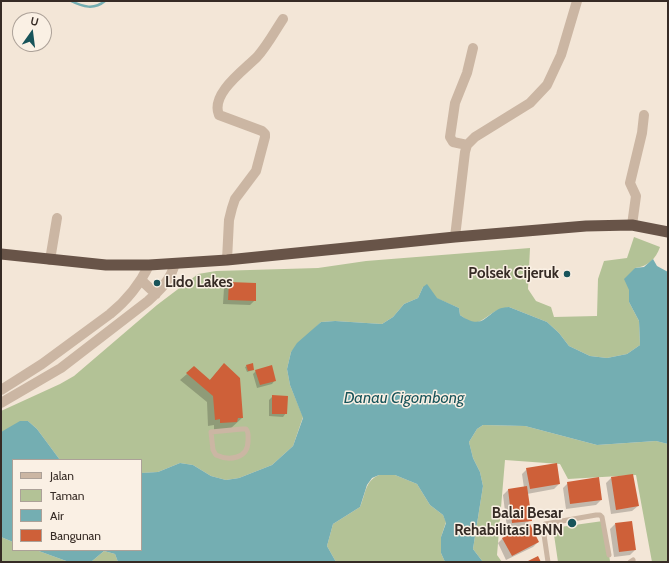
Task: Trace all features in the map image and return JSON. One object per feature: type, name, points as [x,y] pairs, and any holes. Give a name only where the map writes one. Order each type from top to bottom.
[{"type":"highway","points":[[1,254],[50,260],[149,265],[227,260],[455,237],[586,226],[632,225],[668,232]]},
{"type":"street","points":[[455,237],[467,145],[475,137],[530,103],[547,85],[562,55],[577,1]]},
{"type":"street","points":[[227,260],[229,220],[232,208],[235,199],[256,171],[265,137],[262,131],[219,115],[216,109],[217,104],[228,85],[244,67],[256,57],[283,19]]},
{"type":"street","points":[[467,145],[453,142],[450,137],[454,103],[466,73],[473,48]]},
{"type":"street","points":[[632,225],[636,196],[630,183],[642,133],[644,115]]},
{"type":"street","points":[[50,260],[57,218]]},
{"type":"street","points":[[1,403],[61,368],[130,315],[156,294],[169,280],[175,263]]},
{"type":"street","points":[[1,390],[42,364],[110,314],[121,304],[141,280],[149,265]]},
{"type":"street","points":[[141,280],[156,294]]},
{"type":"street","points":[[121,304],[130,315]]},
{"type":"lane","points":[[229,430],[247,430],[248,448],[243,455],[224,458],[214,453],[211,432],[229,430]]},
{"type":"lane","points":[[548,562],[543,528],[545,524],[596,515],[600,515],[602,517],[609,555]]},
{"type":"green space","points":[[634,237],[660,247],[650,262],[635,268],[629,290],[629,302],[639,321],[640,345],[627,354],[607,358],[590,356],[569,346],[559,333],[547,322],[509,307],[494,312],[481,321],[470,321],[460,315],[459,308],[436,298],[423,287],[418,298],[404,304],[393,317],[382,324],[335,321],[321,322],[291,352],[287,369],[290,385],[303,417],[293,446],[272,465],[239,478],[226,480],[211,476],[193,465],[180,463],[158,472],[142,473],[142,459],[59,459],[37,429],[28,421],[1,432],[1,411],[74,376],[157,305],[198,274],[216,271],[318,268],[366,261],[530,248],[528,289],[536,301],[551,307],[554,317],[597,316],[598,279],[604,261],[627,258]]},
{"type":"green space","points":[[483,425],[525,426],[597,445],[656,441],[668,444],[668,562],[652,562],[636,475],[568,479],[560,464],[505,460],[497,555],[502,562],[483,562],[473,549],[483,486],[480,472],[473,458],[469,442],[477,429]]},
{"type":"green space","points":[[379,475],[395,475],[417,484],[430,505],[443,515],[446,522],[441,537],[441,553],[445,562],[336,562],[327,546],[333,524],[360,507],[368,484]]},
{"type":"green space","points":[[603,521],[610,561],[558,562],[553,528]]},
{"type":"green space","points":[[1,537],[12,542],[12,551],[39,551],[69,562],[1,562]]},
{"type":"green space","points":[[104,551],[115,554],[118,562],[91,562]]},
{"type":"water","name":"Danau Cigombong","points":[[653,259],[657,266],[668,272],[668,444],[656,441],[597,445],[525,426],[483,425],[477,429],[469,442],[473,458],[480,472],[483,486],[473,549],[483,562],[445,562],[441,553],[441,537],[446,523],[443,515],[430,505],[417,484],[395,475],[379,475],[372,478],[367,485],[360,507],[333,524],[327,546],[336,562],[118,562],[115,554],[104,551],[142,551],[142,473],[158,472],[180,463],[193,465],[211,476],[226,480],[239,478],[272,465],[293,446],[303,418],[290,385],[287,369],[291,352],[297,343],[321,322],[335,321],[382,324],[393,317],[404,304],[418,298],[423,287],[427,284],[437,298],[459,308],[460,315],[469,320],[476,322],[481,321],[501,308],[509,307],[547,322],[559,333],[569,346],[590,356],[607,358],[627,354],[640,345],[639,321],[629,302],[629,290],[624,279],[635,268],[644,267]]},
{"type":"water","points":[[20,421],[28,421],[37,429],[59,459],[12,459],[12,542],[1,537],[1,432]]},
{"type":"water","name":"Danau Cigombong","points":[[39,551],[104,551],[91,562],[69,562]]},
{"type":"building","points":[[229,282],[256,283],[256,301],[228,300]]},
{"type":"building","points":[[224,363],[240,378],[243,418],[238,418],[237,422],[220,423],[220,419],[215,420],[213,396],[186,373],[194,366],[210,380]]},
{"type":"building","points":[[253,363],[254,370],[248,371],[246,365]]},
{"type":"building","points":[[272,365],[276,381],[260,385],[255,370]]},
{"type":"building","points":[[272,395],[288,396],[287,414],[272,414]]},
{"type":"building","points":[[557,463],[560,484],[530,489],[526,468]]},
{"type":"building","points":[[633,474],[639,506],[616,510],[611,477]]},
{"type":"building","points":[[599,477],[602,500],[570,504],[567,482]]},
{"type":"building","points":[[527,486],[532,521],[512,523],[508,489]]},
{"type":"building","points":[[632,521],[636,550],[619,552],[615,523]]},
{"type":"building","points":[[530,524],[539,542],[512,556],[502,538]]},
{"type":"building","points":[[538,556],[541,562],[526,562]]},
{"type":"waterway","points":[[71,1],[88,7],[97,6],[105,1]]},
{"type":"place","name":"Polsek Cijeruk","points":[[567,274]]},
{"type":"place","name":"Lido Lakes","points":[[157,283]]},
{"type":"place","name":"Balai Besar Rehabilitasi BNN","points":[[572,523]]}]
